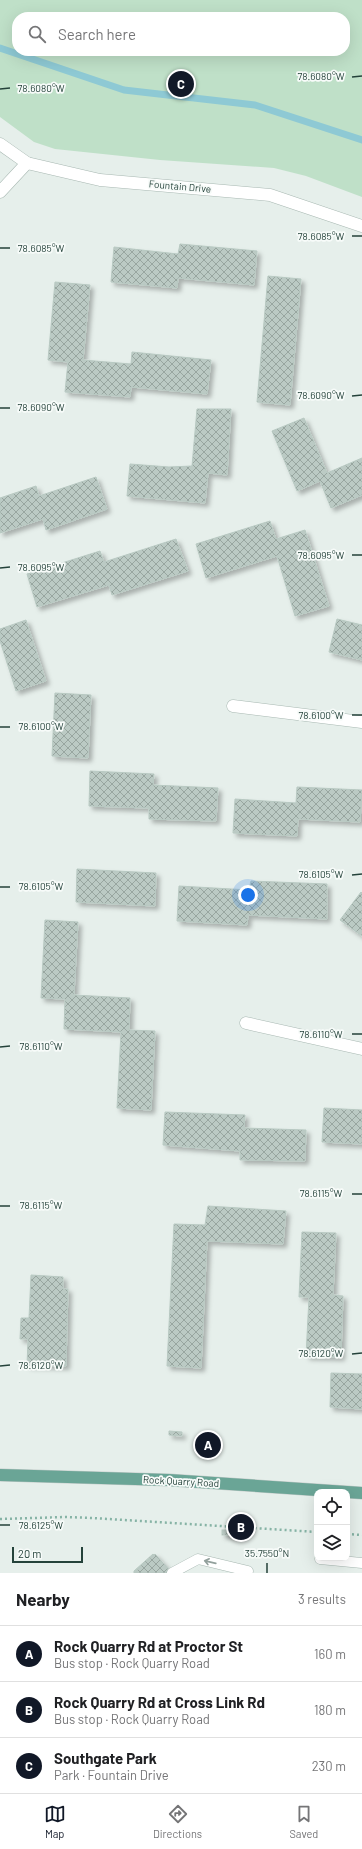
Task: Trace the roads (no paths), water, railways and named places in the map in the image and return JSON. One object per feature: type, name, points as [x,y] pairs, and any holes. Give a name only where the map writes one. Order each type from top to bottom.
[{"type":"main road","name":"Rock Quarry Road","points":[[0,1475],[169,1480],[362,1493]]},
{"type":"street","name":"Fountain Drive","points":[[0,144],[27,163],[100,180],[270,195],[362,226]]},
{"type":"street","points":[[0,192],[27,163]]},
{"type":"street","points":[[233,706],[362,722]]},
{"type":"street","points":[[246,1023],[362,1049]]},
{"type":"lane","points":[[172,1573],[198,1559],[248,1571]]},
{"type":"lane","points":[[341,1561],[362,1563]]},
{"type":"waterway","points":[[0,48],[12,52]]},
{"type":"waterway","points":[[24,56],[124,90],[255,105],[362,140]]},
{"type":"place","name":"Southgate Park","points":[[181,84]]},
{"type":"place","name":"Rock Quarry Rd at Proctor St","points":[[208,1445]]},
{"type":"place","name":"Rock Quarry Rd at Cross Link Rd","points":[[241,1527]]}]
